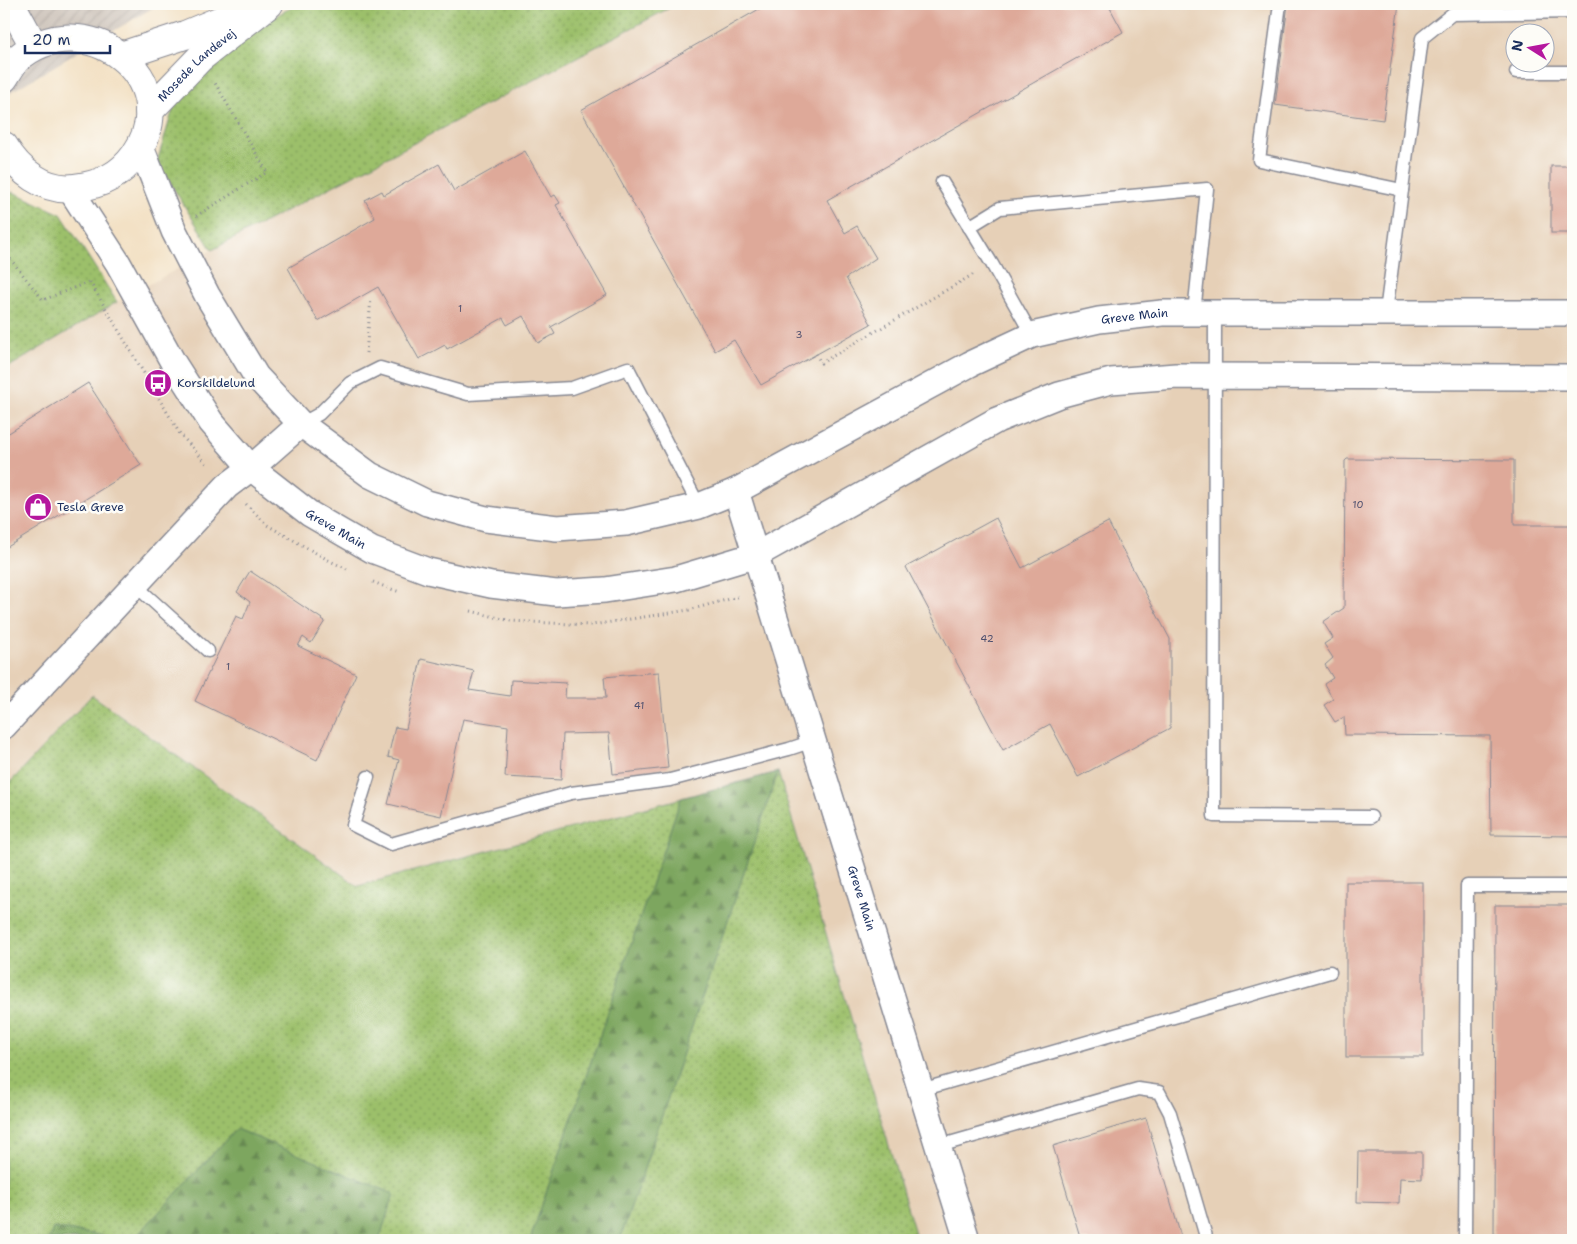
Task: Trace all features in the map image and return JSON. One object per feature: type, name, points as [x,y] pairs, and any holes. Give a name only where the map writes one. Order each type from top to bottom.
[{"type":"main road","points":[[11,4],[34,46]]},
{"type":"main road","name":"Mosede Landevej","points":[[124,55],[185,36],[261,4]]},
{"type":"main road","name":"Mosede Landevej","points":[[150,111],[200,58],[269,4]]},
{"type":"main road","points":[[4,78],[16,60],[34,46],[56,37],[81,35],[104,42],[124,55],[138,71],[146,90],[150,111],[141,147],[128,164],[112,178],[92,186],[70,189],[14,176],[10,158],[4,146]]},
{"type":"street","name":"Greve Main","points":[[141,147],[174,231],[207,295],[256,376],[301,424],[370,475],[427,503],[486,519],[556,528],[626,523],[699,506],[736,491],[970,364],[1032,335],[1099,320],[1162,313],[1573,313]]},
{"type":"street","name":"Greve Main","points":[[70,189],[118,263],[174,364],[211,422],[251,468],[310,514],[372,550],[428,572],[491,585],[556,593],[605,590],[676,579],[756,555],[997,420],[1059,395],[1111,381],[1176,376],[1573,377]]},
{"type":"street","points":[[4,726],[227,486],[251,468],[301,424]]},
{"type":"street","name":"Greve Main","points":[[736,491],[967,1240]]},
{"type":"lane","points":[[1280,4],[1259,160],[1402,190]]},
{"type":"lane","points":[[1386,312],[1422,38],[1452,14],[1573,12]]},
{"type":"lane","points":[[1554,72],[1573,72]]},
{"type":"lane","points":[[942,182],[992,264],[1032,335]]},
{"type":"lane","points":[[969,227],[1000,208],[1207,189],[1204,313],[1215,376],[1214,816],[1371,817]]},
{"type":"lane","points":[[301,424],[320,414],[350,384],[380,368],[468,394],[572,388],[628,368],[699,506]]},
{"type":"lane","points":[[135,585],[208,651]]},
{"type":"lane","points":[[368,777],[353,825],[391,844],[571,794],[670,780],[813,741]]},
{"type":"lane","points":[[1465,1240],[1467,886],[1573,886]]},
{"type":"lane","points":[[921,1090],[1330,972]]},
{"type":"lane","points":[[938,1146],[1138,1089],[1159,1092],[1170,1113],[1207,1240]]},
{"type":"path","points":[[816,354],[820,363],[992,264]]},
{"type":"path","points":[[364,376],[371,299]]},
{"type":"shaded area","points":[[4,4],[159,4],[4,96]]},
{"type":"shaded area","points":[[677,4],[1573,4],[1573,1240],[917,1240],[778,772],[358,886],[93,695],[4,789],[4,370],[117,302]]},
{"type":"green space","points":[[298,4],[677,4],[212,250],[157,162],[178,92],[279,14]]},
{"type":"green space","points":[[13,192],[61,214],[117,302],[4,370],[4,196]]},
{"type":"green space","points":[[92,695],[358,886],[778,772],[917,1240],[4,1240],[4,789]]},
{"type":"green space","points":[[778,772],[620,1240],[530,1240],[681,798]]},
{"type":"green space","points":[[236,1129],[394,1194],[379,1240],[133,1240]]},
{"type":"green space","points":[[53,1228],[131,1240],[49,1240]]},
{"type":"building","points":[[768,4],[1119,4],[1110,8],[1123,32],[827,200],[845,233],[857,226],[876,258],[846,278],[871,324],[761,385],[734,340],[715,351],[581,110]]},
{"type":"building","points":[[1288,4],[1399,4],[1383,120],[1275,105]]},
{"type":"building","points":[[525,151],[551,197],[555,195],[560,203],[556,205],[607,295],[551,327],[555,334],[538,343],[523,316],[507,325],[503,318],[447,349],[445,345],[419,359],[378,287],[318,321],[288,268],[375,218],[365,200],[382,191],[384,195],[439,164],[454,191]]},
{"type":"building","points":[[1551,166],[1573,166],[1573,233],[1551,233]]},
{"type":"building","name":"Tesla Greve","points":[[88,383],[141,465],[4,549],[4,436]]},
{"type":"building","points":[[1347,459],[1514,460],[1514,525],[1573,525],[1573,836],[1491,835],[1490,736],[1345,735],[1344,717],[1335,722],[1324,705],[1333,699],[1324,684],[1333,678],[1325,665],[1333,658],[1324,644],[1333,638],[1323,622],[1344,608],[1345,461]]},
{"type":"building","points":[[996,518],[1022,568],[1108,522],[1170,639],[1170,728],[1078,777],[1050,724],[1003,750],[906,567]]},
{"type":"building","points":[[250,571],[325,621],[311,643],[303,637],[298,646],[356,674],[317,760],[195,701],[236,616],[243,619],[250,602],[237,592]]},
{"type":"building","points":[[421,659],[474,671],[469,690],[510,696],[511,680],[566,683],[565,698],[606,698],[604,677],[659,672],[668,768],[613,774],[609,733],[563,734],[561,780],[505,777],[508,726],[463,719],[441,816],[388,804],[399,760],[388,757],[395,727],[406,729]]},
{"type":"building","points":[[1346,882],[1423,882],[1423,1057],[1346,1057]]},
{"type":"building","points":[[1495,905],[1573,905],[1573,1240],[1494,1240]]},
{"type":"building","points":[[1146,1118],[1182,1240],[1081,1240],[1053,1146]]},
{"type":"building","points":[[1358,1152],[1422,1152],[1422,1179],[1400,1178],[1399,1203],[1357,1202]]},
{"type":"place","name":"Korskildelund","points":[[158,383]]},
{"type":"place","name":"Tesla Greve","points":[[38,507]]}]
